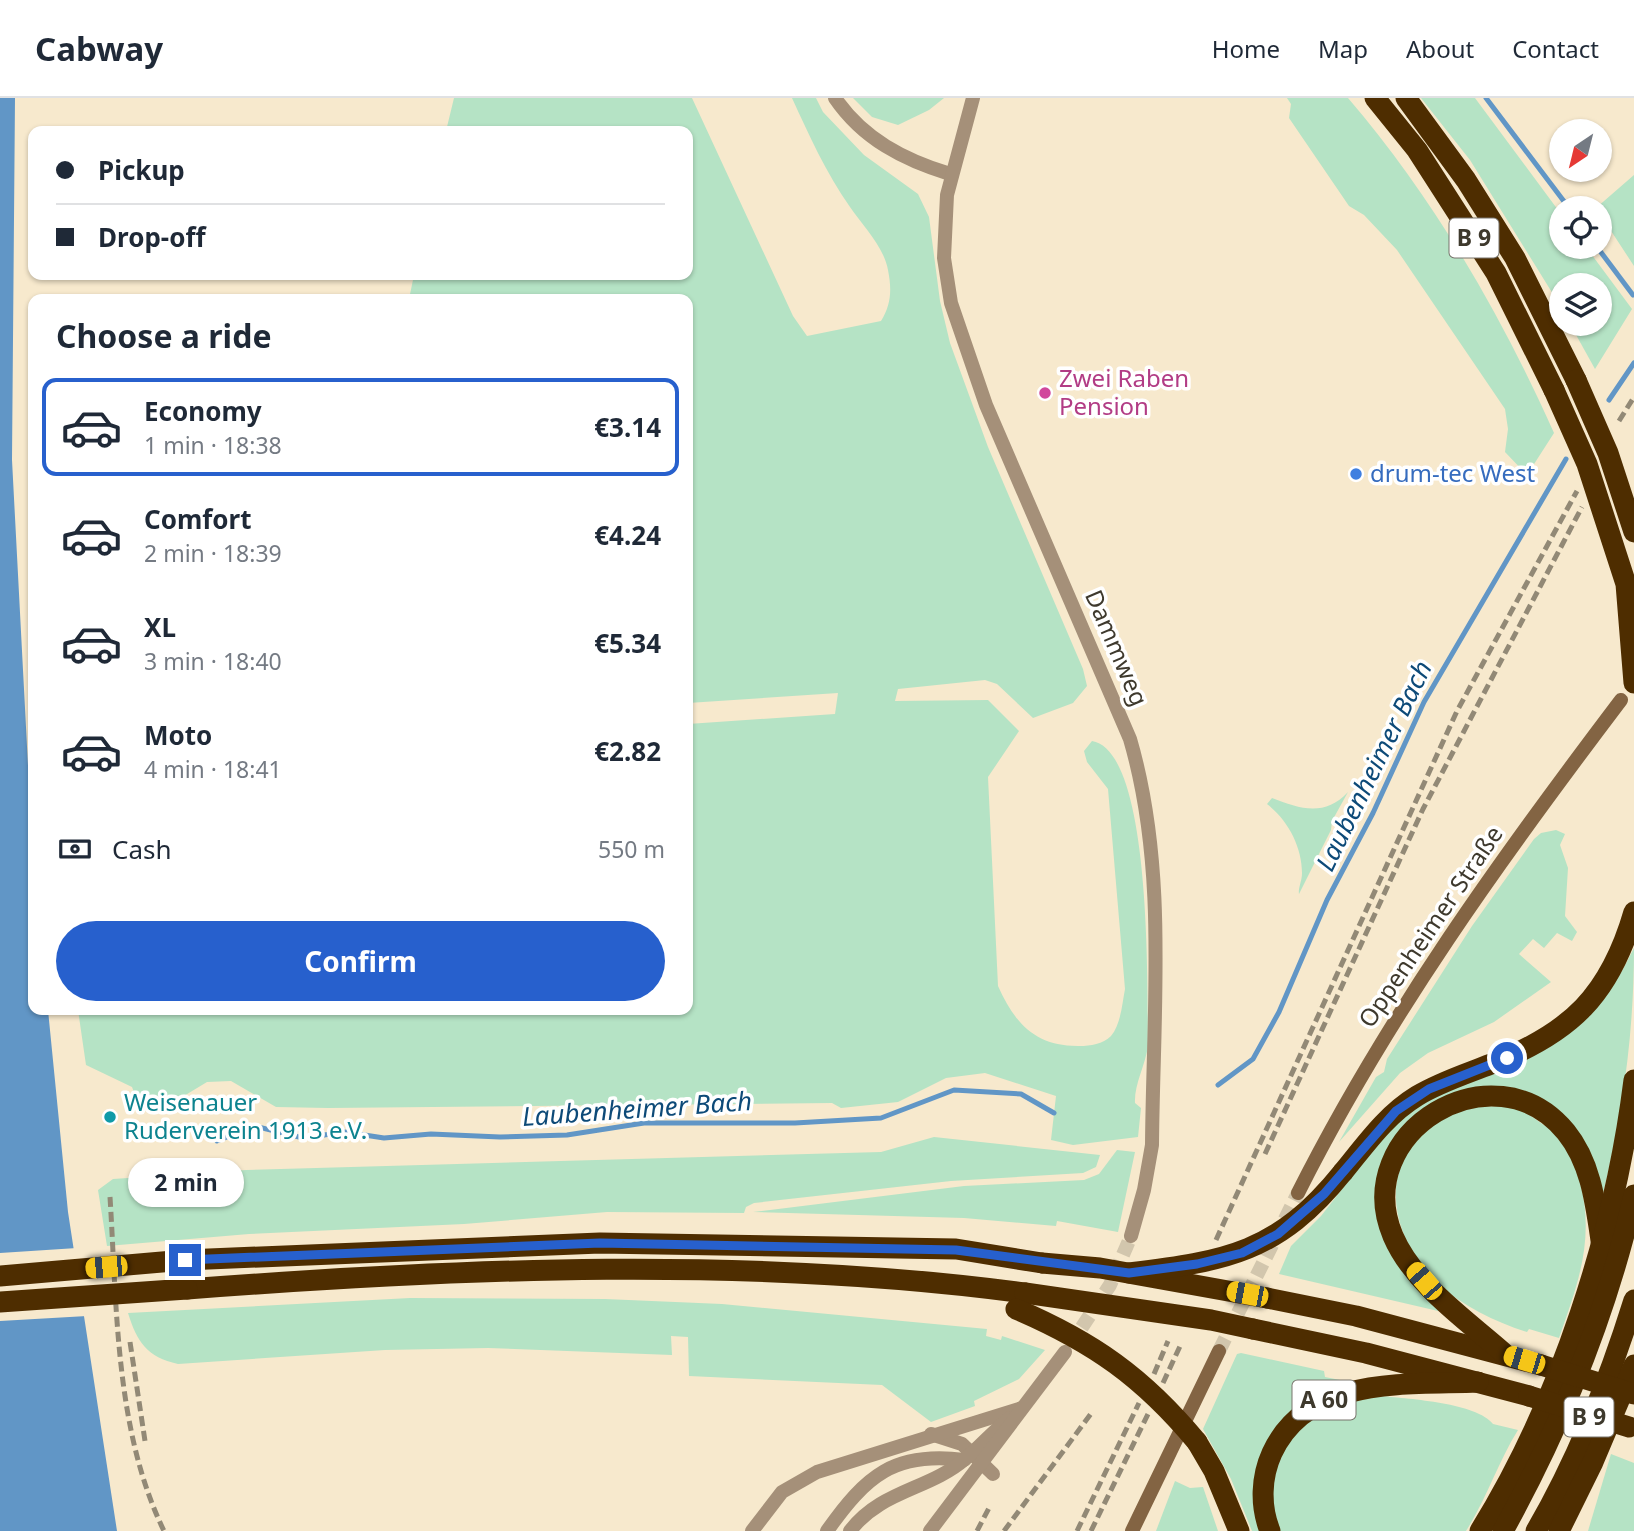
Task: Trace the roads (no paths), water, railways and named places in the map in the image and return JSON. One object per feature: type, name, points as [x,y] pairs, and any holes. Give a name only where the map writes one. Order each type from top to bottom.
[{"type":"highway","name":"B 9","points":[[1376,98],[1417,150],[1489,262],[1554,390],[1587,464],[1634,615]]},
{"type":"highway","name":"B 9","points":[[1406,98],[1466,180],[1508,247],[1576,380],[1608,453],[1634,532]]},
{"type":"highway","points":[[1626,584],[1628,692]]},
{"type":"highway","points":[[1129,1273],[1218,1260],[1261,1244],[1294,1222],[1343,1172],[1384,1121],[1416,1096],[1538,1045],[1573,1019],[1601,989],[1615,966],[1634,912]]},
{"type":"highway","points":[[1480,1531],[1531,1435],[1572,1335],[1602,1247],[1624,1157],[1634,1080]]},
{"type":"highway","points":[[1506,1355],[1424,1281],[1405,1258],[1392,1235],[1385,1208],[1386,1184],[1391,1163],[1409,1134],[1442,1106],[1470,1098],[1503,1098],[1541,1111],[1567,1133],[1588,1172],[1602,1247]]},
{"type":"highway","name":"B 9","points":[[1503,1531],[1547,1446],[1594,1331],[1634,1195]]},
{"type":"highway","points":[[0,1276],[185,1260],[600,1243],[956,1250],[1129,1273],[1356,1316],[1506,1355],[1634,1394]]},
{"type":"highway","name":"A 60","points":[[0,1302],[187,1289],[465,1275],[671,1269],[794,1272],[963,1285],[1021,1301],[1211,1320],[1366,1353],[1529,1396],[1631,1427]]},
{"type":"highway","name":"B 9","points":[[1536,1531],[1575,1451],[1621,1340],[1634,1300]]},
{"type":"highway","points":[[1021,1301],[1123,1367],[1164,1403],[1197,1442],[1214,1471],[1239,1531]]},
{"type":"highway","points":[[1559,1531],[1574,1503],[1634,1365]]},
{"type":"highway","name":"A 60","points":[[1270,1531],[1263,1493],[1269,1460],[1282,1435],[1310,1408],[1360,1388],[1478,1382]]},
{"type":"highway","points":[[1572,1531],[1574,1503]]},
{"type":"main road","name":"Oppenheimer Straße","points":[[1298,1193],[1346,1100],[1446,940],[1628,692]]},
{"type":"main road","points":[[1132,1531],[1219,1351]]},
{"type":"main road","points":[[1140,1531],[1146,1505]]},
{"type":"street","points":[[835,98],[866,133],[893,151],[919,164],[950,174]]},
{"type":"street","name":"Dammweg","points":[[973,98],[950,174],[944,216],[944,258],[957,328],[986,405],[1130,739],[1142,778],[1153,861],[1152,1145],[1144,1191],[1131,1236]]},
{"type":"street","points":[[850,1531],[861,1516],[878,1503],[997,1445],[1021,1408],[1065,1352]]},
{"type":"street","points":[[752,1531],[771,1504],[792,1484],[817,1472],[929,1434],[1021,1408]]},
{"type":"street","points":[[930,1531],[973,1458],[1021,1408]]},
{"type":"street","points":[[929,1434],[950,1439],[993,1474]]},
{"type":"street","points":[[827,1531],[854,1494],[880,1473],[906,1461],[926,1457],[973,1458]]},
{"type":"water","points":[[0,98],[15,98],[12,460],[28,766],[28,1015],[48,1015],[68,1212],[117,1531],[0,1531]]},
{"type":"waterway","points":[[1486,98],[1560,196]]},
{"type":"waterway","points":[[1606,259],[1633,295]]},
{"type":"waterway","name":"Laubenheimer Bach","points":[[1609,400],[1634,363]]},
{"type":"waterway","name":"Laubenheimer Bach","points":[[1218,1085],[1253,1059],[1279,1012],[1327,900],[1373,813],[1424,702],[1566,459]]},
{"type":"waterway","name":"Laubenheimer Bach","points":[[217,1141],[254,1126],[303,1138],[345,1132],[384,1138],[431,1134],[500,1137],[567,1135],[644,1123],[795,1123],[881,1118],[954,1090],[1021,1094],[1054,1113]]},
{"type":"tunnel","points":[[1219,1351],[1298,1193]]},
{"type":"tunnel","points":[[1070,1345],[1110,1285],[1131,1236]]},
{"type":"railway","points":[[1619,421],[1634,397]]},
{"type":"railway","points":[[1216,1240],[1457,711],[1577,491]]},
{"type":"railway","points":[[1265,1154],[1423,809],[1582,507]]},
{"type":"railway","points":[[110,1197],[117,1324],[127,1410],[148,1492],[164,1531]]},
{"type":"railway","points":[[1154,1374],[1168,1341]]},
{"type":"railway","points":[[130,1342],[145,1441]]},
{"type":"railway","points":[[1163,1383],[1181,1344]]},
{"type":"railway","points":[[1077,1531],[1139,1403]]},
{"type":"railway","points":[[1004,1531],[1093,1411]]},
{"type":"railway","points":[[1091,1531],[1149,1412]]},
{"type":"railway","points":[[977,1531],[990,1506]]},
{"type":"place","name":"Zwei Raben Pension","points":[[1045,393]]},
{"type":"place","name":"drum-tec West","points":[[1356,474]]},
{"type":"place","name":"Weisenauer Ruderverein 1913 e.V.","points":[[110,1117]]}]
